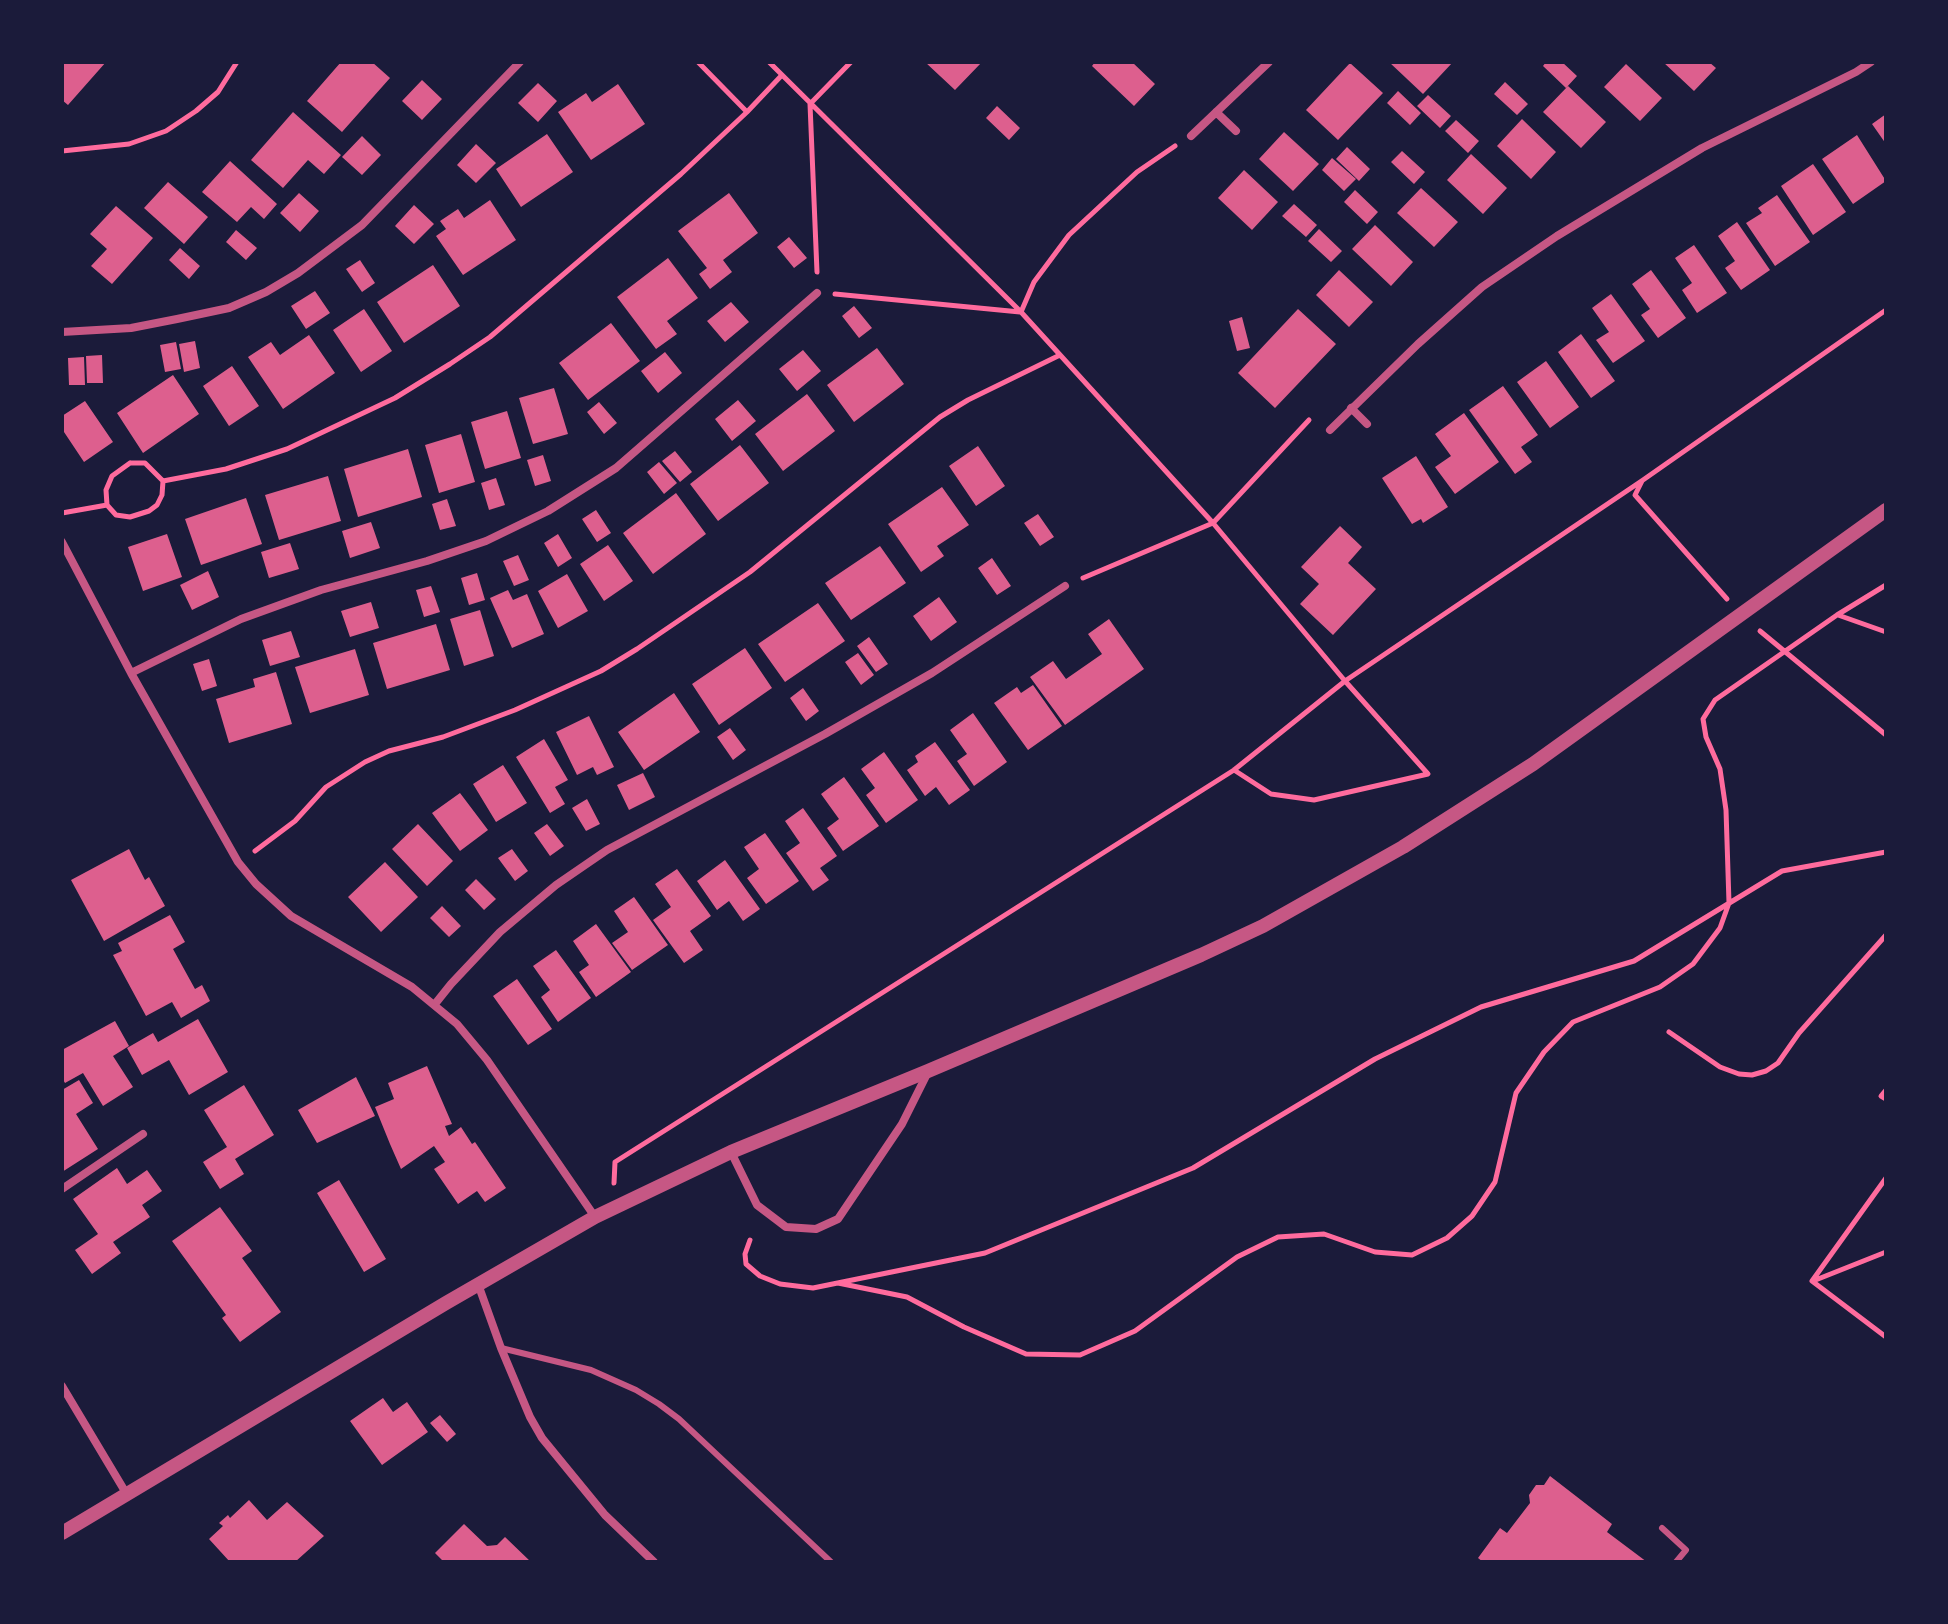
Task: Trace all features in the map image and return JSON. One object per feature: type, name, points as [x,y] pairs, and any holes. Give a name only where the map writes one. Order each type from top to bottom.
[{"type":"street","points":[[62,332],[131,328],[162,322],[229,308],[266,292],[298,273],[362,225],[520,62]]},
{"type":"street","points":[[1191,136],[1269,62]]},
{"type":"street","points":[[1330,430],[1482,287],[1557,236],[1702,148],[1871,62]]},
{"type":"street","points":[[1216,112],[1236,131]]},
{"type":"street","points":[[131,673],[241,619],[321,590],[486,541],[548,511],[616,468],[817,293]]},
{"type":"street","points":[[1351,408],[1367,424]]},
{"type":"street","points":[[62,1533],[595,1217],[731,1152],[928,1071],[1263,926],[1403,847],[1533,764],[1886,510]]},
{"type":"street","points":[[62,542],[131,673],[238,862],[256,884],[291,916],[435,1004],[457,1024],[487,1060],[595,1217]]},
{"type":"street","points":[[435,1004],[500,932],[556,885],[594,859],[932,673],[1065,586]]},
{"type":"street","points":[[731,1152],[757,1205],[786,1227],[816,1229],[838,1219],[902,1124],[928,1071]]},
{"type":"street","points":[[62,1189],[143,1134]]},
{"type":"street","points":[[478,1284],[501,1348],[542,1438],[605,1515],[654,1562]]},
{"type":"street","points":[[62,1386],[126,1493]]},
{"type":"lane","points":[[501,1348],[565,1363],[614,1380],[659,1404],[679,1419],[831,1562]]},
{"type":"lane","points":[[1662,1528],[1686,1550],[1676,1562]]},
{"type":"path","points":[[62,151],[129,144],[166,131],[218,92],[237,62]]},
{"type":"path","points":[[698,62],[747,112]]},
{"type":"path","points":[[769,62],[1021,312],[1213,523],[1345,681],[1428,774],[1314,800],[1271,794],[1234,770]]},
{"type":"path","points":[[851,62],[810,104],[817,293],[1021,312]]},
{"type":"path","points":[[163,481],[226,469],[287,449],[395,398],[450,364],[490,337],[681,174],[782,75]]},
{"type":"path","points":[[1021,312],[1034,282],[1069,235],[1137,172],[1191,136]]},
{"type":"path","points":[[613,1208],[615,1162],[1234,770],[1345,681],[1643,480],[1886,310]]},
{"type":"path","points":[[238,862],[295,821],[326,787],[365,762],[389,751],[443,737],[515,710],[601,671],[637,649],[750,572],[940,417],[1060,355]]},
{"type":"path","points":[[1065,586],[1213,523],[1311,418],[1330,430]]},
{"type":"path","points":[[130,463],[145,463],[163,481],[162,495],[149,511],[130,517],[116,515],[107,505],[106,490],[112,476],[130,463]]},
{"type":"path","points":[[1643,480],[1635,495],[1741,614],[1886,735]]},
{"type":"path","points":[[62,513],[107,505]]},
{"type":"path","points":[[838,1283],[907,1297],[964,1327],[1026,1354],[1080,1355],[1135,1331],[1237,1257],[1278,1237],[1324,1234],[1375,1252],[1412,1255],[1447,1238],[1472,1216],[1495,1182],[1516,1093],[1544,1052],[1573,1022],[1660,987],[1693,964],[1720,928],[1729,903],[1726,810],[1720,769],[1706,737],[1703,719],[1715,700],[1837,615],[1886,585]]},
{"type":"path","points":[[1837,615],[1886,632]]},
{"type":"path","points":[[750,1240],[745,1254],[746,1264],[760,1276],[780,1284],[813,1288],[985,1253],[1193,1168],[1375,1059],[1481,1007],[1634,961],[1782,871],[1886,852]]},
{"type":"path","points":[[1669,1032],[1720,1067],[1739,1074],[1752,1075],[1766,1071],[1778,1063],[1799,1033],[1886,935]]},
{"type":"path","points":[[1886,1090],[1881,1096],[1886,1099]]},
{"type":"path","points":[[1812,1281],[1886,1178]]},
{"type":"path","points":[[1812,1281],[1886,1252]]},
{"type":"path","points":[[1812,1281],[1886,1337]]},
{"type":"building","points":[[62,62],[106,62],[68,105],[62,100]]},
{"type":"building","points":[[341,62],[372,62],[390,78],[342,132],[307,101]]},
{"type":"building","points":[[925,62],[982,62],[955,90]]},
{"type":"building","points":[[1095,62],[1132,62],[1155,84],[1134,106],[1092,66]]},
{"type":"building","points":[[1389,62],[1453,62],[1423,94]]},
{"type":"building","points":[[1546,62],[1562,62],[1577,76],[1566,88],[1543,66]]},
{"type":"building","points":[[1663,62],[1709,62],[1716,68],[1694,91]]},
{"type":"building","points":[[1350,63],[1383,93],[1338,140],[1306,110]]},
{"type":"building","points":[[1626,64],[1662,98],[1640,121],[1604,87]]},
{"type":"building","points":[[422,80],[442,99],[422,120],[402,101]]},
{"type":"building","points":[[1505,82],[1528,104],[1517,115],[1494,94]]},
{"type":"building","points":[[538,83],[557,101],[538,122],[518,103]]},
{"type":"building","points":[[618,84],[645,124],[591,160],[558,112],[586,93],[592,102]]},
{"type":"building","points":[[1568,86],[1606,122],[1581,148],[1543,112]]},
{"type":"building","points":[[1398,91],[1421,113],[1410,125],[1387,103]]},
{"type":"building","points":[[1428,95],[1451,116],[1440,128],[1417,106]]},
{"type":"building","points":[[997,106],[1020,128],[1009,140],[986,118]]},
{"type":"building","points":[[293,112],[341,155],[324,174],[308,160],[283,188],[251,160]]},
{"type":"building","points":[[1886,114],[1886,144],[1872,124]]},
{"type":"building","points":[[1522,119],[1556,152],[1531,179],[1497,146]]},
{"type":"building","points":[[1456,120],[1479,141],[1468,153],[1445,131]]},
{"type":"building","points":[[1284,132],[1319,164],[1293,191],[1259,159]]},
{"type":"building","points":[[547,134],[573,172],[521,207],[496,169]]},
{"type":"building","points":[[1857,135],[1886,181],[1853,204],[1822,159]]},
{"type":"building","points":[[362,136],[381,155],[362,175],[342,157]]},
{"type":"building","points":[[476,144],[496,163],[476,183],[457,165]]},
{"type":"building","points":[[1347,147],[1370,169],[1359,181],[1336,159]]},
{"type":"building","points":[[1402,151],[1425,172],[1414,184],[1391,162]]},
{"type":"building","points":[[1471,154],[1507,188],[1483,214],[1447,180]]},
{"type":"building","points":[[1332,158],[1356,179],[1344,191],[1322,170]]},
{"type":"building","points":[[230,161],[277,204],[264,219],[251,207],[237,222],[202,192]]},
{"type":"building","points":[[1813,164],[1846,212],[1813,235],[1781,186]]},
{"type":"building","points":[[1244,170],[1278,202],[1252,230],[1218,198]]},
{"type":"building","points":[[168,182],[208,217],[184,244],[144,208]]},
{"type":"building","points":[[1421,188],[1458,222],[1434,247],[1397,213]]},
{"type":"building","points":[[1355,190],[1378,212],[1367,224],[1344,202]]},
{"type":"building","points":[[299,193],[319,211],[300,232],[280,213]]},
{"type":"building","points":[[729,193],[758,233],[723,260],[732,272],[710,289],[699,274],[707,268],[678,231]]},
{"type":"building","points":[[1777,195],[1810,242],[1775,266],[1746,223],[1762,213],[1758,208]]},
{"type":"building","points":[[490,200],[516,240],[463,275],[436,236],[446,229],[440,221],[458,209],[464,218]]},
{"type":"building","points":[[1294,204],[1317,225],[1306,237],[1282,216]]},
{"type":"building","points":[[414,205],[434,224],[414,244],[395,226]]},
{"type":"building","points":[[116,206],[153,238],[112,284],[91,266],[107,249],[90,234]]},
{"type":"building","points":[[1737,222],[1770,270],[1741,290],[1725,268],[1735,261],[1718,236]]},
{"type":"building","points":[[1375,225],[1413,262],[1391,286],[1352,249]]},
{"type":"building","points":[[1319,229],[1342,251],[1331,262],[1308,241]]},
{"type":"building","points":[[236,230],[257,248],[246,260],[226,242]]},
{"type":"building","points":[[789,237],[807,258],[794,268],[777,247]]},
{"type":"building","points":[[1694,245],[1727,293],[1697,313],[1682,290],[1692,283],[1675,258]]},
{"type":"building","points":[[180,248],[200,266],[189,279],[169,260]]},
{"type":"building","points":[[668,258],[698,298],[667,321],[677,334],[656,349],[617,297]]},
{"type":"building","points":[[360,260],[375,283],[362,292],[346,269]]},
{"type":"building","points":[[433,265],[460,306],[404,343],[377,302]]},
{"type":"building","points":[[1339,270],[1373,302],[1349,327],[1316,295]]},
{"type":"building","points":[[1651,270],[1686,318],[1658,338],[1641,315],[1650,309],[1632,284]]},
{"type":"building","points":[[315,291],[330,313],[306,329],[291,306]]},
{"type":"building","points":[[1611,294],[1645,341],[1613,363],[1596,340],[1609,332],[1592,308]]},
{"type":"building","points":[[731,302],[749,322],[725,342],[707,321]]},
{"type":"building","points":[[854,306],[872,328],[859,338],[842,316]]},
{"type":"building","points":[[364,309],[392,351],[361,372],[333,330]]},
{"type":"building","points":[[1298,309],[1336,344],[1275,408],[1238,373]]},
{"type":"building","points":[[1242,317],[1250,348],[1237,351],[1229,321]]},
{"type":"building","points":[[611,323],[640,361],[588,400],[559,363]]},
{"type":"building","points":[[1581,334],[1615,381],[1591,398],[1558,352]]},
{"type":"building","points":[[309,335],[335,373],[283,409],[248,357],[271,342],[280,355]]},
{"type":"building","points":[[195,341],[200,368],[184,372],[179,344]]},
{"type":"building","points":[[176,342],[181,369],[165,372],[160,345]]},
{"type":"building","points":[[877,348],[904,384],[854,422],[827,385]]},
{"type":"building","points":[[803,350],[821,371],[797,391],[779,369]]},
{"type":"building","points":[[665,352],[682,373],[658,393],[641,371]]},
{"type":"building","points":[[102,355],[103,383],[87,383],[86,356]]},
{"type":"building","points":[[84,357],[85,385],[69,385],[68,358]]},
{"type":"building","points":[[1546,361],[1579,407],[1550,428],[1517,382]]},
{"type":"building","points":[[232,366],[259,406],[229,426],[203,386]]},
{"type":"building","points":[[173,375],[199,414],[143,453],[117,413]]},
{"type":"building","points":[[1503,386],[1538,435],[1521,447],[1532,462],[1515,474],[1469,410]]},
{"type":"building","points":[[554,388],[568,434],[533,444],[519,398]]},
{"type":"building","points":[[807,394],[835,431],[783,471],[755,434]]},
{"type":"building","points":[[738,400],[756,421],[732,441],[715,419]]},
{"type":"building","points":[[85,401],[113,442],[84,462],[62,429],[62,416]]},
{"type":"building","points":[[599,402],[617,423],[604,434],[587,412]]},
{"type":"building","points":[[507,411],[521,458],[485,469],[471,422]]},
{"type":"building","points":[[1464,413],[1499,462],[1455,494],[1435,467],[1451,456],[1435,434]]},
{"type":"building","points":[[461,434],[475,482],[439,493],[425,445]]},
{"type":"building","points":[[740,445],[769,483],[718,521],[690,484]]},
{"type":"building","points":[[978,446],[1005,486],[976,506],[949,466]]},
{"type":"building","points":[[408,449],[422,497],[358,517],[344,469]]},
{"type":"building","points":[[675,451],[692,472],[680,482],[662,461]]},
{"type":"building","points":[[543,455],[551,481],[535,486],[527,460]]},
{"type":"building","points":[[1416,456],[1448,507],[1423,523],[1421,519],[1412,524],[1382,478]]},
{"type":"building","points":[[659,462],[677,483],[664,494],[647,472]]},
{"type":"building","points":[[328,476],[341,521],[279,540],[265,495]]},
{"type":"building","points":[[496,478],[505,505],[489,510],[481,483]]},
{"type":"building","points":[[942,487],[969,525],[937,546],[944,556],[921,572],[888,524]]},
{"type":"building","points":[[676,493],[706,534],[653,574],[623,533]]},
{"type":"building","points":[[246,498],[262,544],[201,565],[185,519]]},
{"type":"building","points":[[447,499],[456,526],[440,530],[432,504]]},
{"type":"building","points":[[596,510],[611,533],[597,542],[582,519]]},
{"type":"building","points":[[1038,514],[1054,537],[1040,546],[1024,523]]},
{"type":"building","points":[[371,522],[380,548],[350,558],[342,531]]},
{"type":"building","points":[[1340,526],[1362,547],[1348,563],[1376,589],[1333,635],[1300,604],[1319,584],[1301,567]]},
{"type":"building","points":[[167,534],[182,577],[143,591],[128,547]]},
{"type":"building","points":[[558,534],[572,558],[558,567],[544,543]]},
{"type":"building","points":[[290,543],[299,569],[269,578],[261,552]]},
{"type":"building","points":[[608,545],[633,581],[604,601],[580,564]]},
{"type":"building","points":[[880,546],[906,583],[851,620],[825,583]]},
{"type":"building","points":[[518,555],[529,580],[514,586],[503,561]]},
{"type":"building","points":[[992,558],[1011,586],[997,595],[978,568]]},
{"type":"building","points":[[208,571],[219,597],[192,610],[180,585]]},
{"type":"building","points":[[477,573],[485,600],[469,605],[461,578]]},
{"type":"building","points":[[567,574],[588,611],[558,628],[538,591]]},
{"type":"building","points":[[431,586],[440,612],[424,617],[416,590]]},
{"type":"building","points":[[508,590],[513,600],[527,594],[544,634],[512,648],[490,598]]},
{"type":"building","points":[[939,597],[957,622],[931,641],[913,616]]},
{"type":"building","points":[[371,602],[379,628],[350,637],[341,611]]},
{"type":"building","points":[[818,603],[845,641],[785,682],[758,644]]},
{"type":"building","points":[[480,610],[494,656],[464,666],[450,619]]},
{"type":"building","points":[[1109,619],[1144,669],[1065,725],[1030,677],[1053,661],[1066,679],[1102,654],[1088,634]]},
{"type":"building","points":[[436,624],[450,670],[387,689],[373,643]]},
{"type":"building","points":[[291,631],[300,657],[270,666],[262,640]]},
{"type":"building","points":[[869,637],[888,664],[876,672],[857,646]]},
{"type":"building","points":[[745,648],[772,688],[719,725],[692,684]]},
{"type":"building","points":[[355,649],[369,695],[310,713],[295,667]]},
{"type":"building","points":[[858,653],[874,675],[861,685],[845,662]]},
{"type":"building","points":[[209,659],[217,686],[202,691],[193,664]]},
{"type":"building","points":[[276,672],[292,724],[229,743],[216,699],[255,687],[253,679]]},
{"type":"building","points":[[1033,685],[1062,726],[1028,750],[994,703],[1017,687],[1021,693]]},
{"type":"building","points":[[803,688],[819,711],[806,721],[790,698]]},
{"type":"building","points":[[674,693],[700,732],[644,770],[618,732]]},
{"type":"building","points":[[973,713],[1007,762],[974,786],[957,761],[967,754],[950,730]]},
{"type":"building","points":[[589,716],[614,767],[597,775],[593,767],[577,775],[556,732]]},
{"type":"building","points":[[730,728],[746,750],[733,760],[717,737]]},
{"type":"building","points":[[544,739],[568,780],[555,787],[565,804],[550,813],[516,757]]},
{"type":"building","points":[[935,742],[970,790],[949,805],[936,787],[925,796],[907,770],[918,762],[915,756]]},
{"type":"building","points":[[884,752],[918,800],[886,823],[866,795],[875,788],[861,769]]},
{"type":"building","points":[[503,765],[527,803],[496,822],[473,784]]},
{"type":"building","points":[[643,773],[655,797],[629,810],[617,785]]},
{"type":"building","points":[[844,777],[879,826],[843,851],[827,828],[839,819],[821,794]]},
{"type":"building","points":[[460,793],[488,830],[460,851],[432,813]]},
{"type":"building","points":[[587,799],[600,824],[586,831],[572,808]]},
{"type":"building","points":[[803,808],[837,856],[820,868],[829,880],[813,891],[786,853],[800,843],[785,821]]},
{"type":"building","points":[[418,824],[453,861],[427,886],[392,849]]},
{"type":"building","points":[[547,824],[564,846],[550,856],[534,833]]},
{"type":"building","points":[[765,833],[799,881],[766,904],[747,878],[759,869],[744,847]]},
{"type":"building","points":[[129,849],[145,880],[149,877],[165,906],[104,941],[71,880]]},
{"type":"building","points":[[512,849],[528,871],[515,881],[498,858]]},
{"type":"building","points":[[725,860],[760,909],[743,921],[729,901],[717,910],[697,881]]},
{"type":"building","points":[[385,862],[418,897],[381,932],[348,897]]},
{"type":"building","points":[[677,869],[711,916],[690,931],[703,950],[684,963],[653,920],[671,907],[655,884]]},
{"type":"building","points":[[476,879],[496,899],[484,910],[465,890]]},
{"type":"building","points":[[634,897],[668,945],[632,970],[612,943],[628,932],[614,911]]},
{"type":"building","points":[[442,906],[461,926],[449,937],[430,918]]},
{"type":"building","points":[[170,915],[185,942],[173,949],[195,989],[202,985],[210,1001],[181,1018],[172,1002],[146,1016],[113,955],[122,951],[118,943]]},
{"type":"building","points":[[596,924],[631,972],[596,997],[579,972],[589,965],[573,941]]},
{"type":"building","points":[[556,950],[591,998],[558,1022],[541,997],[550,990],[533,966]]},
{"type":"building","points":[[517,979],[552,1029],[528,1045],[493,996]]},
{"type":"building","points":[[198,1019],[228,1072],[189,1095],[169,1060],[142,1075],[127,1048],[153,1033],[158,1042]]},
{"type":"building","points":[[115,1021],[129,1046],[113,1056],[133,1087],[103,1106],[83,1073],[65,1083],[62,1078],[62,1050]]},
{"type":"building","points":[[427,1066],[452,1124],[445,1126],[449,1136],[461,1127],[506,1188],[485,1202],[477,1191],[458,1204],[434,1169],[445,1162],[434,1146],[401,1169],[390,1144],[375,1107],[394,1099],[388,1083]]},
{"type":"building","points":[[356,1077],[375,1116],[317,1143],[298,1110]]},
{"type":"building","points":[[79,1080],[93,1103],[76,1114],[98,1149],[62,1172],[62,1090]]},
{"type":"building","points":[[244,1085],[274,1135],[235,1159],[244,1174],[220,1189],[203,1162],[227,1147],[204,1110]]},
{"type":"building","points":[[117,1168],[127,1184],[147,1170],[162,1191],[142,1205],[150,1217],[113,1242],[121,1253],[92,1274],[75,1250],[98,1234],[73,1199]]},
{"type":"building","points":[[339,1180],[386,1259],[364,1272],[317,1193]]},
{"type":"building","points":[[220,1207],[252,1251],[242,1258],[281,1312],[240,1342],[222,1318],[226,1315],[172,1241]]},
{"type":"building","points":[[383,1398],[393,1412],[407,1402],[428,1432],[382,1465],[350,1421]]},
{"type":"building","points":[[440,1415],[456,1434],[447,1442],[430,1423]]},
{"type":"building","points":[[1550,1476],[1612,1524],[1607,1532],[1647,1562],[1483,1562],[1478,1558],[1500,1528],[1507,1533],[1530,1503],[1529,1495],[1536,1485],[1544,1485]]},
{"type":"building","points":[[249,1500],[267,1520],[287,1502],[324,1536],[295,1562],[230,1562],[209,1539],[223,1526],[219,1523],[228,1515],[230,1518]]},
{"type":"building","points":[[464,1524],[487,1546],[497,1545],[505,1537],[531,1562],[444,1562],[435,1553]]}]
